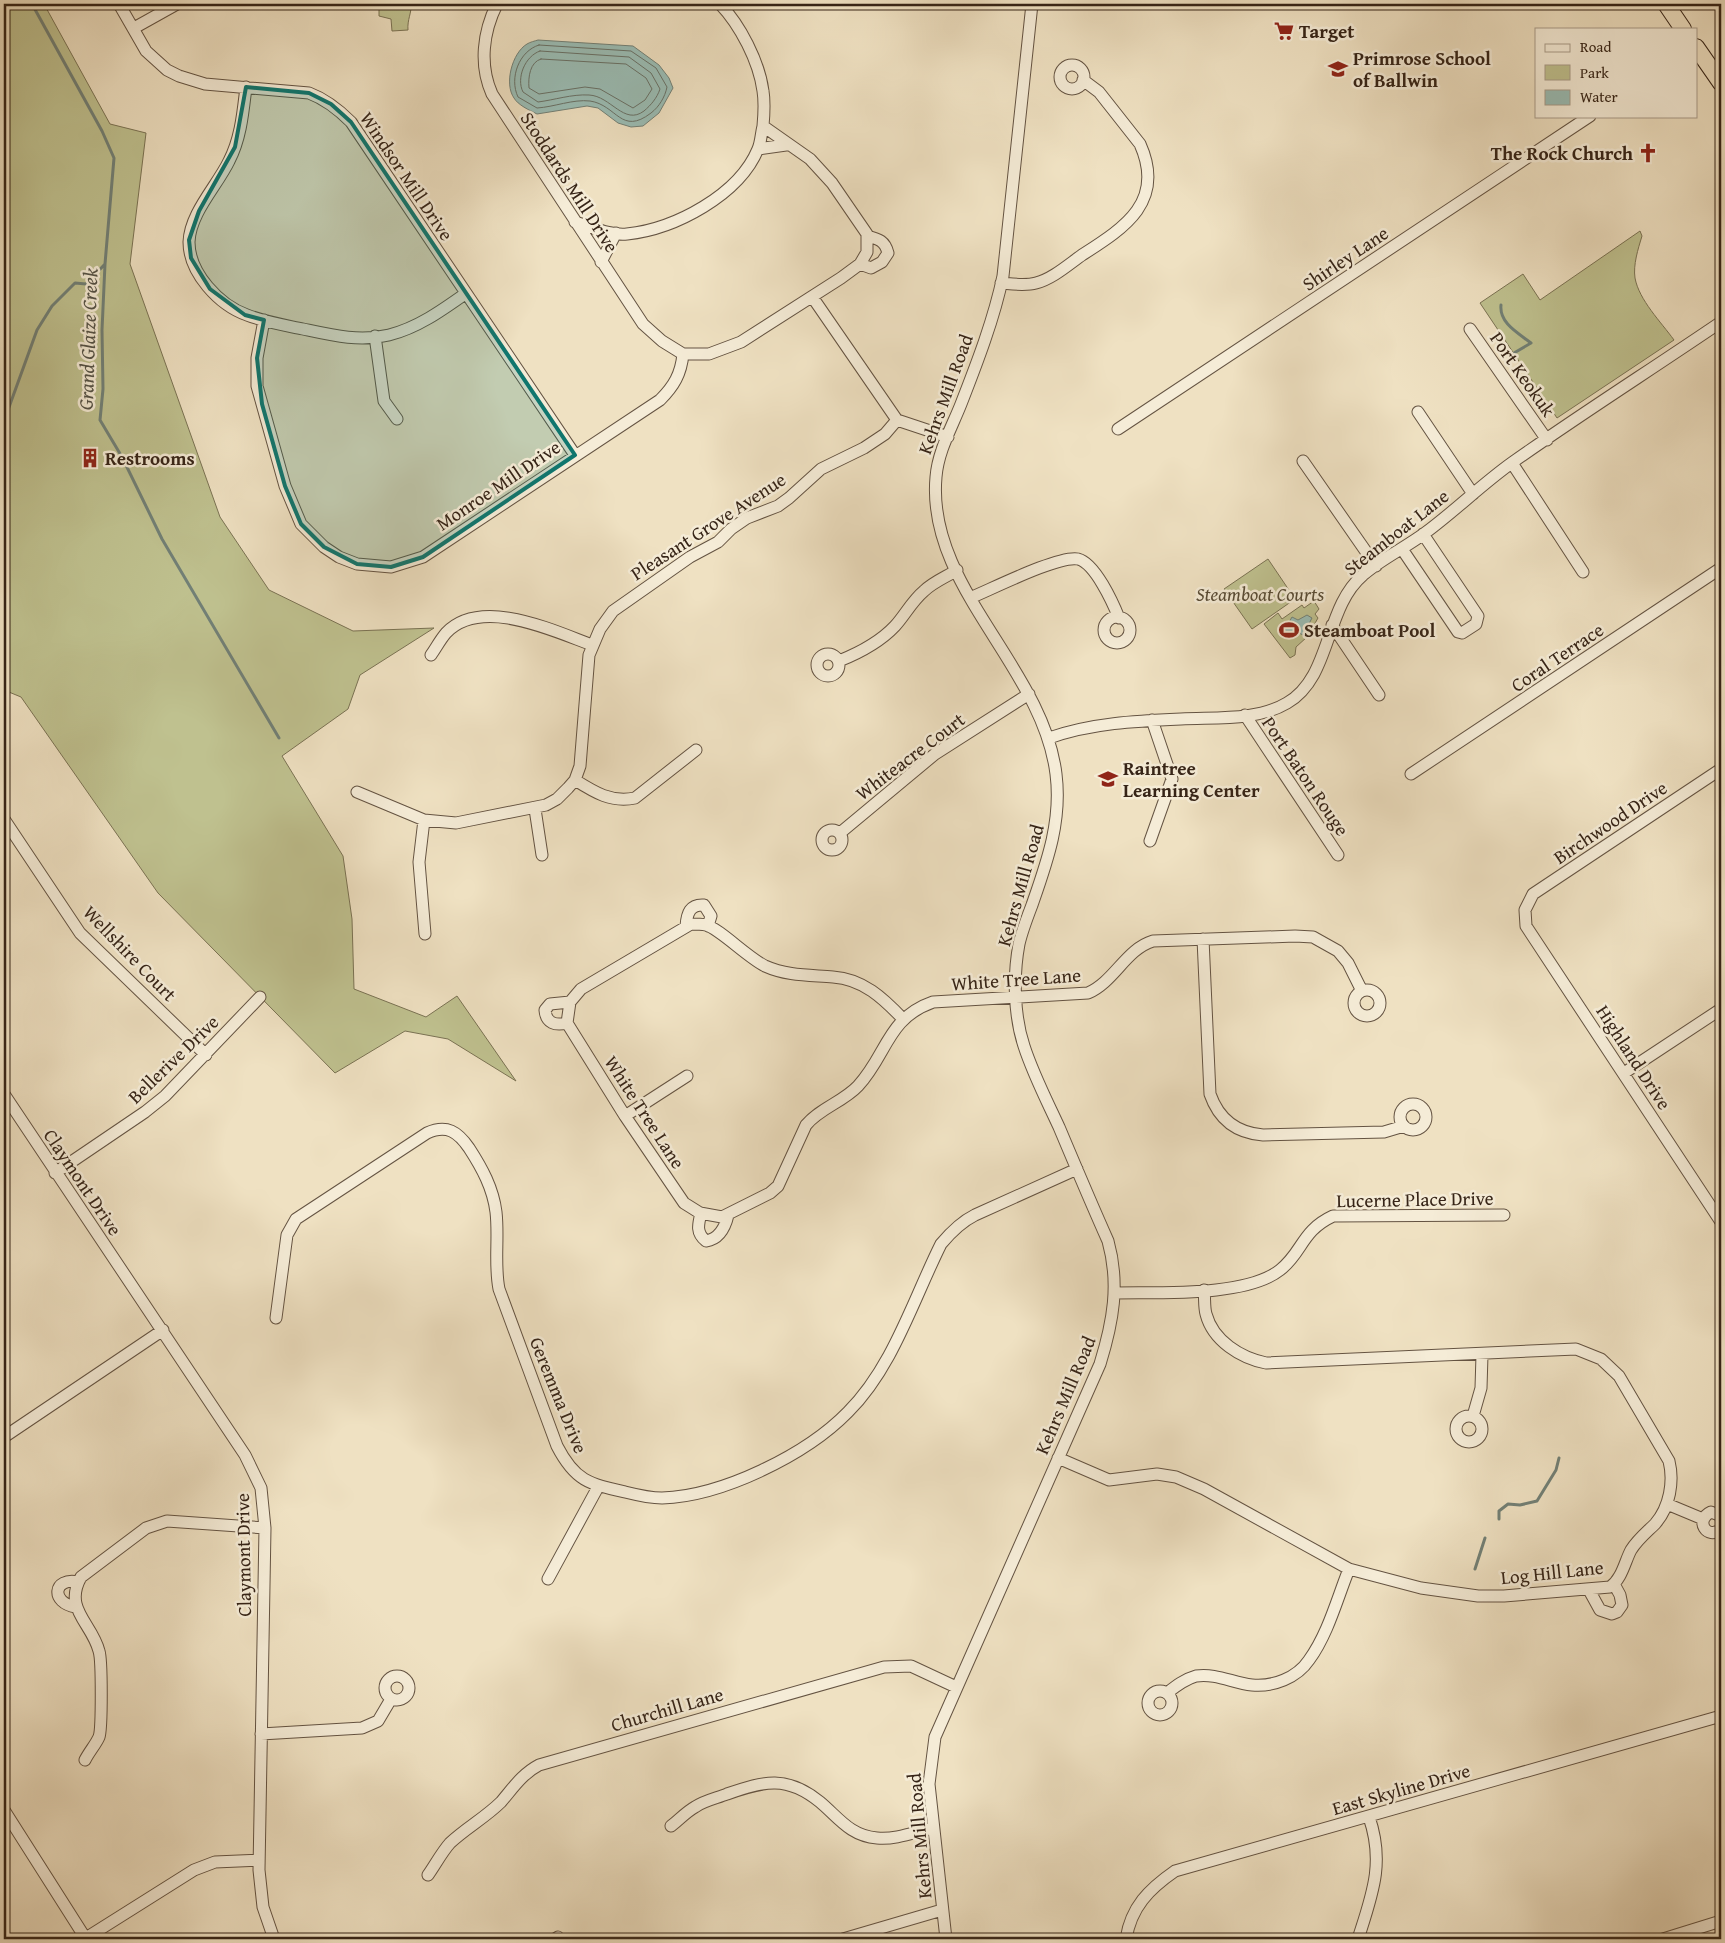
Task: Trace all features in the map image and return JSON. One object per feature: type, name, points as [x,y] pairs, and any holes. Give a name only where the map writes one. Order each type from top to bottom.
[{"type":"highway","points":[[1666,4],[1682,28]]},
{"type":"highway","points":[[1698,50],[1721,83]]},
{"type":"street","name":"Windsor Mill Drive","points":[[120,4],[146,51],[167,70],[179,76],[205,84],[309,93],[320,97],[342,112],[351,122],[575,455]]},
{"type":"street","points":[[134,28],[178,4]]},
{"type":"street","name":"Stoddards Mill Drive","points":[[497,4],[491,17],[485,42],[484,72],[492,94],[643,324],[662,341],[683,354]]},
{"type":"street","points":[[575,222],[627,234],[672,222],[708,205],[744,171],[758,149],[763,126],[764,101],[762,80],[742,36],[720,4]]},
{"type":"street","name":"Kehrs Mill Road","points":[[946,1939],[929,1784],[931,1754],[935,1737],[1100,1364],[1111,1330],[1116,1275],[1108,1241],[1024,1046],[1016,998],[1019,945],[1048,860],[1058,816],[1056,776],[1049,738],[1030,694],[970,598],[957,570],[946,544],[936,492],[940,457],[992,318],[1001,283],[1007,249],[1032,4]]},
{"type":"street","points":[[1001,283],[1028,285],[1055,273],[1118,231],[1134,216],[1144,199],[1147,170],[1140,144],[1099,92],[1083,80]]},
{"type":"street","points":[[246,87],[243,114],[235,147],[230,160],[200,211],[189,240],[191,258],[210,289],[245,315],[345,338],[387,335],[416,325],[465,294]]},
{"type":"street","name":"Shirley Lane","points":[[1118,429],[1587,118]]},
{"type":"street","points":[[683,354],[709,354],[729,348],[813,298],[860,264],[867,252],[867,236],[846,202],[823,172],[810,160],[763,126]]},
{"type":"street","points":[[758,149],[786,144]]},
{"type":"street","points":[[601,262],[605,250],[616,233]]},
{"type":"street","points":[[860,264],[871,268],[882,262],[888,253],[886,245],[878,238],[867,236]]},
{"type":"street","points":[[813,298],[897,420],[948,437]]},
{"type":"street","name":"Monroe Mill Drive","points":[[264,320],[257,358],[257,386],[285,486],[301,524],[324,547],[339,557],[357,564],[391,567],[423,556],[660,400],[670,391],[681,371],[683,354]]},
{"type":"street","name":"Steamboat Lane","points":[[1049,738],[1091,726],[1152,720],[1245,716],[1286,703],[1303,690],[1319,663],[1340,605],[1355,583],[1376,566],[1424,534],[1512,463],[1721,322]]},
{"type":"street","name":"Port Keokuk","points":[[1470,329],[1547,440]]},
{"type":"street","points":[[375,336],[384,401],[398,419]]},
{"type":"street","points":[[1418,412],[1473,494]]},
{"type":"street","name":"Pleasant Grove Avenue","points":[[575,780],[580,766],[582,748],[587,666],[592,645],[606,619],[625,601],[690,557],[718,542],[747,518],[778,506],[821,469],[864,448],[885,434],[897,420]]},
{"type":"street","points":[[1303,461],[1376,566]]},
{"type":"street","points":[[1512,463],[1583,572]]},
{"type":"street","points":[[1402,548],[1458,632],[1462,632],[1476,624],[1478,616],[1424,534]]},
{"type":"street","points":[[970,598],[1062,560],[1080,559],[1089,566],[1112,598],[1119,618]]},
{"type":"street","name":"Coral Terrace","points":[[1411,774],[1721,568]]},
{"type":"street","points":[[840,661],[858,653],[883,637],[893,628],[915,599],[926,589],[957,570]]},
{"type":"street","points":[[431,655],[447,632],[476,618],[519,619],[592,645]]},
{"type":"street","points":[[1332,624],[1379,695]]},
{"type":"street","name":"Whiteacre Court","points":[[840,833],[935,754],[1030,694]]},
{"type":"street","name":"Port Baton Rouge","points":[[1245,716],[1338,855]]},
{"type":"street","points":[[1150,841],[1172,779],[1152,720]]},
{"type":"street","points":[[357,792],[424,820],[456,823],[535,808],[557,799],[575,780],[606,798],[624,800],[635,798],[696,750]]},
{"type":"street","name":"Birchwood Drive","points":[[1525,910],[1534,894],[1721,769]]},
{"type":"street","points":[[535,808],[542,855]]},
{"type":"street","name":"Wellshire Court","points":[[4,819],[80,933],[206,1055]]},
{"type":"street","points":[[424,820],[419,862],[424,934]]},
{"type":"street","points":[[708,926],[711,916],[704,906],[692,907],[688,912],[686,926],[691,924],[708,926],[744,953],[767,967],[801,975],[844,979],[866,986],[888,1003],[903,1019]]},
{"type":"street","name":"Highland Drive","points":[[1525,910],[1526,926],[1721,1222]]},
{"type":"street","name":"White Tree Lane","points":[[686,926],[580,989],[568,1012],[625,1116],[684,1204],[701,1213],[716,1216],[728,1216],[770,1193],[778,1186],[806,1125],[813,1117],[844,1098],[857,1087],[873,1066],[889,1035],[903,1019],[920,1006],[933,1002],[1088,993],[1104,984],[1140,947],[1147,943],[1163,940],[1313,937],[1338,951],[1348,963],[1362,991]]},
{"type":"street","points":[[1203,939],[1210,1094],[1219,1114],[1227,1122],[1245,1133],[1263,1135],[1384,1132],[1404,1126]]},
{"type":"street","name":"Bellerive Drive","points":[[55,1173],[145,1112],[206,1055],[260,997]]},
{"type":"street","points":[[1624,1073],[1721,1009]]},
{"type":"street","points":[[625,1116],[687,1076]]},
{"type":"street","name":"Claymont Drive","points":[[4,1094],[252,1466],[261,1488],[264,1528],[259,1860],[262,1907],[274,1939]]},
{"type":"street","name":"Geremma Drive","points":[[276,1318],[287,1235],[296,1219],[427,1133],[443,1129],[459,1134],[481,1166],[490,1184],[496,1214],[497,1277],[499,1289],[557,1446],[570,1467],[598,1487],[642,1497],[662,1498],[681,1496],[723,1485],[763,1470],[797,1452],[848,1412],[863,1394],[889,1354],[941,1244],[950,1233],[975,1215],[1077,1169]]},
{"type":"street","points":[[701,1213],[698,1227],[700,1236],[706,1242],[713,1240],[721,1233],[726,1225],[728,1216]]},
{"type":"street","name":"Lucerne Place Drive","points":[[1115,1293],[1204,1290],[1253,1284],[1269,1279],[1282,1268],[1310,1231],[1332,1216],[1504,1215]]},
{"type":"street","name":"Log Hill Lane","points":[[1058,1458],[1109,1480],[1157,1474],[1181,1479],[1204,1489],[1348,1569],[1421,1588],[1478,1596],[1589,1590],[1614,1584],[1633,1547],[1656,1523],[1667,1504],[1672,1472],[1669,1461],[1619,1376],[1602,1359],[1576,1349],[1559,1348],[1482,1354],[1266,1363],[1250,1360],[1226,1345],[1215,1331],[1206,1314],[1204,1290]]},
{"type":"street","points":[[4,1437],[163,1330]]},
{"type":"street","points":[[1473,1416],[1481,1388],[1482,1354]]},
{"type":"street","points":[[548,1579],[598,1487]]},
{"type":"street","points":[[1667,1504],[1702,1519]]},
{"type":"street","points":[[1702,1519],[1710,1512],[1721,1516]]},
{"type":"street","points":[[1702,1519],[1704,1529],[1709,1533],[1716,1533],[1721,1529]]},
{"type":"street","points":[[85,1760],[100,1736],[100,1658],[96,1643],[76,1607],[78,1582],[81,1577],[139,1533],[157,1523],[167,1521],[264,1528]]},
{"type":"street","points":[[1166,1693],[1183,1681],[1196,1676],[1220,1677],[1252,1685],[1266,1685],[1291,1677],[1308,1662],[1317,1648],[1348,1569]]},
{"type":"street","points":[[76,1607],[63,1604],[58,1598],[58,1590],[61,1584],[67,1580],[78,1582]]},
{"type":"street","points":[[1589,1590],[1600,1610],[1612,1614],[1617,1612],[1622,1605],[1620,1595],[1614,1584]]},
{"type":"street","name":"Churchill Lane","points":[[428,1875],[449,1844],[488,1813],[502,1800],[510,1788],[531,1769],[539,1765],[884,1667],[911,1666],[956,1687]]},
{"type":"street","points":[[261,1734],[362,1728],[378,1721],[391,1699]]},
{"type":"street","name":"East Skyline Drive","points":[[1126,1939],[1132,1915],[1140,1902],[1150,1889],[1175,1871],[1721,1716]]},
{"type":"street","points":[[671,1826],[696,1806],[759,1783],[773,1782],[802,1790],[822,1804],[845,1826],[876,1838],[892,1838],[933,1828]]},
{"type":"street","points":[[4,1810],[86,1939],[194,1870],[214,1862],[259,1860]]},
{"type":"street","points":[[1358,1939],[1373,1893],[1378,1866],[1375,1835],[1369,1817]]},
{"type":"street","points":[[843,1939],[942,1910]]},
{"type":"street","points":[[1663,1939],[1721,1921]]},
{"type":"highlighted area","points":[[246,87],[309,93],[331,104],[351,122],[575,455],[423,557],[391,567],[357,564],[324,547],[301,524],[285,486],[262,404],[257,358],[264,320],[245,315],[210,289],[191,258],[189,240],[199,211],[235,147]]},
{"type":"green space","points":[[4,4],[44,4],[110,124],[146,133],[130,264],[220,517],[269,590],[353,631],[434,628],[360,675],[348,709],[282,756],[343,856],[352,919],[354,989],[426,1017],[457,996],[516,1081],[448,1039],[405,1031],[335,1073],[158,893],[21,697],[4,690]]},
{"type":"green space","points":[[379,4],[411,4],[408,30],[392,31],[391,19],[379,16]]},
{"type":"green space","points":[[1640,231],[1642,236],[1635,268],[1637,286],[1646,303],[1674,340],[1557,418],[1480,303],[1523,274],[1540,300]]},
{"type":"green space","name":"Steamboat Courts","points":[[1268,559],[1295,599],[1252,629],[1224,589]]},
{"type":"green space","name":"Steamboat Pool","points":[[1314,601],[1319,609],[1315,614],[1318,618],[1307,637],[1296,647],[1295,655],[1290,658],[1264,624],[1278,613],[1282,619],[1302,605],[1304,608]]},
{"type":"water","points":[[538,40],[633,46],[659,65],[669,78],[673,88],[659,113],[643,126],[631,127],[618,123],[598,108],[587,106],[537,114],[516,101],[511,92],[510,77],[517,54],[528,43]]},
{"type":"water","points":[[1307,615],[1312,618],[1303,635],[1295,631],[1289,635],[1284,631],[1292,617],[1298,620]]},
{"type":"waterway","name":"Grand Glaize Creek","points":[[32,4],[102,131],[114,158],[105,264],[102,330],[103,389],[100,420],[122,457],[162,539],[279,738]]},
{"type":"waterway","points":[[4,421],[37,330],[52,306],[75,283],[86,284],[105,264]]},
{"type":"waterway","points":[[1501,305],[1501,311],[1506,322],[1531,343],[1514,353]]},
{"type":"waterway","points":[[1499,1519],[1499,1511],[1508,1504],[1520,1505],[1537,1501],[1556,1470],[1559,1458]]},
{"type":"waterway","points":[[1475,1569],[1485,1538]]},
{"type":"place","name":"Target","points":[[1284,31]]},
{"type":"place","name":"Primrose School of Ballwin","points":[[1338,69]]},
{"type":"place","name":"The Rock Church","points":[[1648,153]]},
{"type":"place","name":"Restrooms","points":[[90,458]]},
{"type":"place","name":"Steamboat Pool","points":[[1289,630]]},
{"type":"place","name":"Raintree Learning Center","points":[[1108,779]]}]
